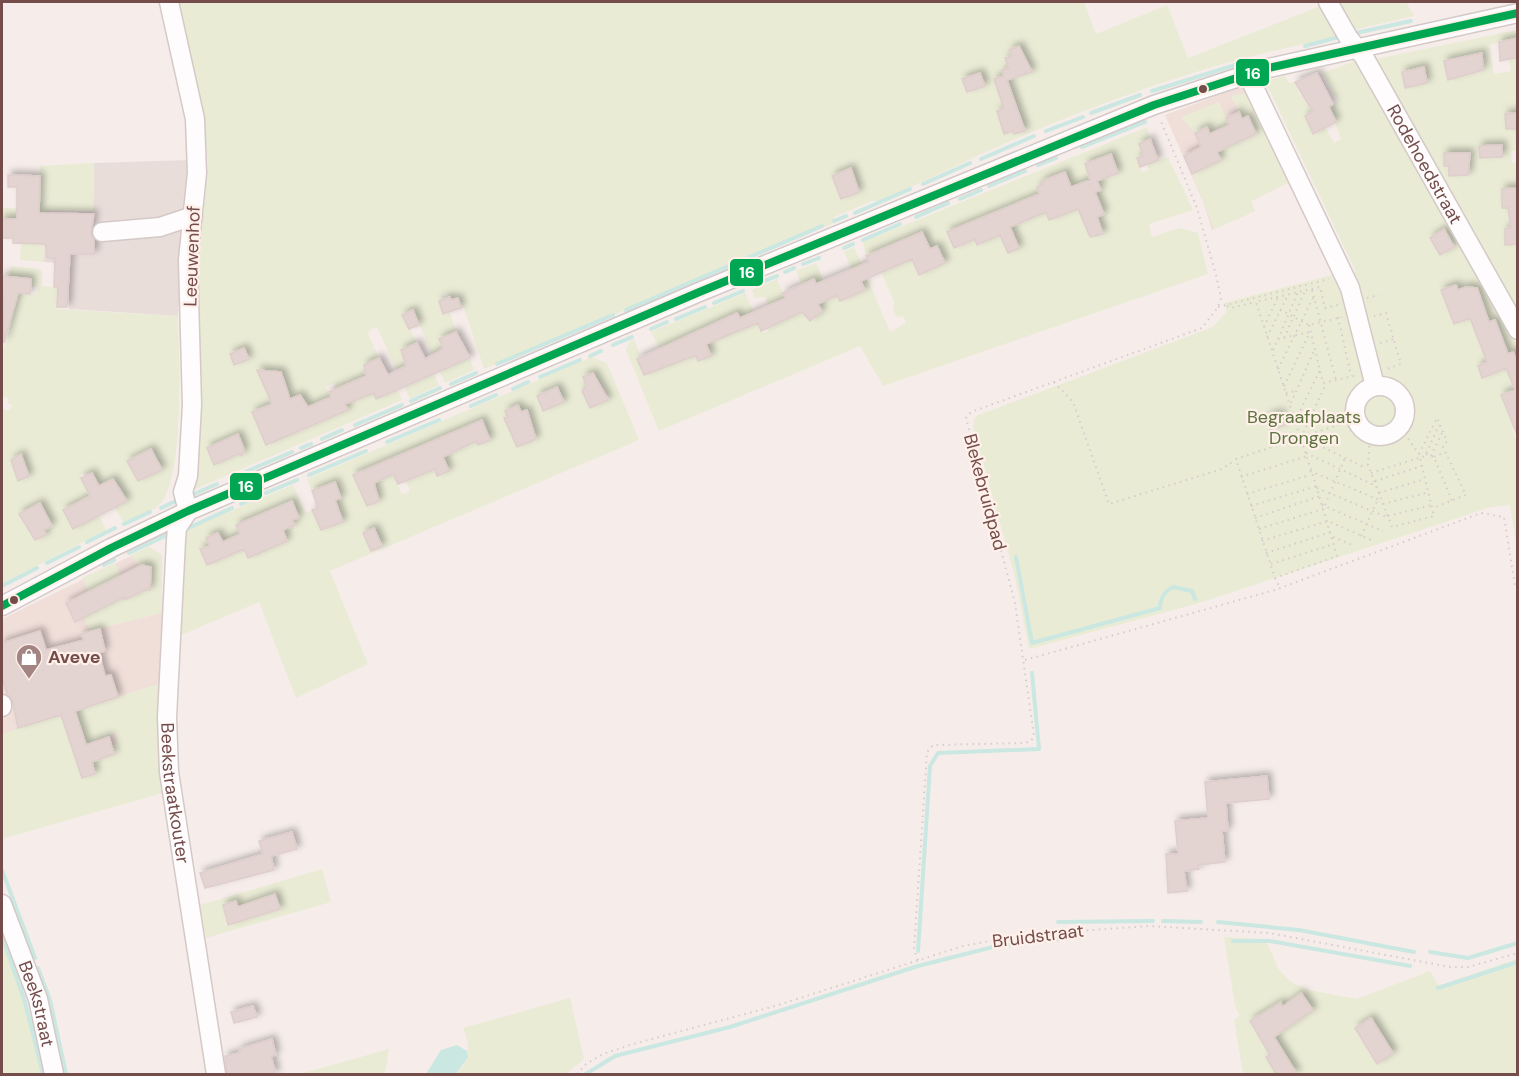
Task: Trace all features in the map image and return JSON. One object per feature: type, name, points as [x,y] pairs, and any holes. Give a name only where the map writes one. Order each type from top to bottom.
[{"type":"street","name":"Leeuwenhof","points":[[169,2],[195,118],[197,173],[189,260],[192,405],[188,476],[183,492],[189,511]]},
{"type":"street","name":"Rodehoedstraat","points":[[1328,2],[1357,48],[1518,330]]},
{"type":"street","points":[[2,606],[111,548],[189,511],[697,293],[1154,105],[1248,75],[1505,10]]},
{"type":"street","points":[[1248,75],[1344,276],[1355,307],[1375,386]]},
{"type":"street","points":[[102,232],[160,226],[193,216]]},
{"type":"street","points":[[1375,386],[1392,389],[1403,402],[1405,410],[1399,426],[1386,435],[1370,434],[1359,425],[1356,418],[1355,410],[1360,394],[1375,386]]},
{"type":"street","name":"Beekstraatkouter","points":[[189,511],[177,528],[176,540],[167,717],[169,772],[216,1074]]},
{"type":"street","name":"Beekstraat","points":[[2,904],[38,999],[54,1074]]},
{"type":"path","points":[[1154,105],[1197,208],[1221,298],[1218,307]]},
{"type":"path","points":[[1218,307],[1344,276]]},
{"type":"path","points":[[1227,305],[1231,308],[1320,287],[1325,308],[1355,307]]},
{"type":"path","points":[[1311,289],[1336,380]]},
{"type":"path","points":[[1284,338],[1306,290]]},
{"type":"path","points":[[1272,352],[1298,292]]},
{"type":"path","points":[[1267,337],[1287,295]]},
{"type":"path","points":[[1280,310],[1309,325],[1338,318],[1379,295]]},
{"type":"path","points":[[1278,369],[1314,296]]},
{"type":"path","points":[[1264,327],[1278,297]]},
{"type":"path","points":[[1256,302],[1328,521],[1337,556],[1275,578]]},
{"type":"path","name":"Blekebruidpad","points":[[918,960],[914,950],[927,752],[933,745],[1030,741],[1034,736],[1015,603],[966,418],[971,412],[1202,328],[1218,307]]},
{"type":"path","points":[[1338,318],[1351,376]]},
{"type":"path","points":[[1309,325],[1323,383]]},
{"type":"path","points":[[1278,339],[1310,332]]},
{"type":"path","points":[[1284,387],[1310,332]]},
{"type":"path","points":[[1378,344],[1394,339]]},
{"type":"path","points":[[1290,405],[1314,351]]},
{"type":"path","points":[[1295,421],[1320,370]]},
{"type":"path","points":[[1054,382],[1073,402],[1109,504],[1222,469],[1236,459],[1356,418]]},
{"type":"path","points":[[1301,438],[1327,382]]},
{"type":"path","points":[[1286,393],[1296,391]]},
{"type":"path","points":[[1251,506],[1317,487],[1388,517],[1452,501],[1466,495],[1443,447],[1447,441],[1437,418],[1419,456]]},
{"type":"path","points":[[1426,454],[1440,425]]},
{"type":"path","points":[[1370,434],[1368,465],[1392,527],[1434,516],[1419,456],[1399,426]]},
{"type":"path","points":[[1443,431],[1432,456],[1452,501]]},
{"type":"path","points":[[1315,433],[1318,446],[1362,466],[1368,465]]},
{"type":"path","points":[[1371,473],[1426,454],[1432,456],[1445,452]]},
{"type":"path","points":[[1241,477],[1306,455],[1376,486]]},
{"type":"path","points":[[1259,529],[1323,506],[1345,458]]},
{"type":"path","points":[[1236,459],[1266,553],[1280,588]]},
{"type":"path","points":[[1374,481],[1422,466]]},
{"type":"path","points":[[1310,470],[1377,501],[1383,502],[1429,492]]},
{"type":"path","points":[[1247,494],[1311,475]]},
{"type":"path","points":[[1379,493],[1425,479]]},
{"type":"path","points":[[1255,518],[1320,496]]},
{"type":"path","points":[[1361,536],[1377,501]]},
{"type":"path","points":[[1323,506],[1383,531]]},
{"type":"path","points":[[1024,660],[1280,588],[1481,513],[1504,517],[1515,586],[1518,586]]},
{"type":"path","points":[[1262,541],[1328,521],[1371,540]]},
{"type":"path","points":[[1266,553],[1331,532]]},
{"type":"path","points":[[1332,536],[1355,546]]},
{"type":"path","points":[[1270,564],[1334,544]]},
{"type":"path","name":"Bruidstraat","points":[[577,1074],[603,1054],[633,1044],[775,1006],[963,946],[1022,935],[1149,926],[1269,933],[1450,967],[1468,967],[1518,952]]},
{"type":"shaded area","points":[[1243,86],[1288,183],[1251,201],[1255,211],[1212,230],[1204,204],[1165,115]]},
{"type":"shaded area","points":[[188,160],[178,316],[69,309],[70,264],[44,262],[45,210],[93,211],[94,163]]},
{"type":"shaded area","points":[[149,547],[162,555],[163,707],[145,790],[62,815],[2,772],[2,619]]},
{"type":"green space","points":[[178,2],[1084,2],[1096,34],[1167,5],[1188,58],[1326,4],[1342,37],[1256,55],[1213,67],[1087,110],[1006,143],[877,202],[872,201],[834,217],[834,223],[484,369],[464,308],[461,308],[458,298],[451,300],[448,293],[444,294],[446,299],[439,301],[444,315],[450,313],[456,332],[439,339],[450,366],[470,358],[474,370],[445,383],[413,310],[402,315],[417,343],[401,350],[413,383],[434,374],[439,385],[410,399],[377,327],[368,334],[379,358],[364,365],[376,399],[398,390],[402,400],[193,490],[201,381],[195,298],[208,167],[204,116]],"holes":[[[1009,50],[1028,61],[1032,72],[1007,80],[1025,130],[1014,134],[1013,131],[1004,133],[997,112],[1004,109],[997,89],[1004,87],[1002,70],[1009,68],[1005,58],[1012,56]],[[851,168],[859,192],[841,199],[835,184]],[[334,383],[336,389],[357,399],[345,404],[348,410],[338,414],[326,387]]]},
{"type":"green space","points":[[1335,2],[1406,2],[1414,16],[1353,30]]},
{"type":"green space","points":[[1517,30],[1517,38],[1489,45],[1494,74],[1511,71],[1509,59],[1517,57],[1517,112],[1505,115],[1506,129],[1517,130],[1517,151],[1511,151],[1512,163],[1516,163],[1517,188],[1502,190],[1502,208],[1508,208],[1517,227],[1505,229],[1505,245],[1515,244],[1517,253],[1517,317],[1419,144],[1376,59]],"holes":[[[1423,67],[1427,83],[1405,88],[1402,72]],[[1444,153],[1470,153],[1470,165],[1450,175],[1449,166],[1444,166]]]},
{"type":"green space","name":"Begraafplaats Drongen","points":[[1358,60],[1502,311],[1517,344],[1517,363],[1513,352],[1478,366],[1482,377],[1506,368],[1509,377],[1517,374],[1517,389],[1501,396],[1508,415],[1517,411],[1517,428],[1512,430],[1518,444],[1517,551],[1510,505],[1491,507],[1199,603],[1029,649],[1015,577],[973,426],[976,416],[1213,327],[1227,311],[1224,303],[1332,275],[1356,272],[1265,81],[1285,76],[1289,83],[1295,82],[1300,95],[1304,94],[1316,110],[1305,116],[1313,133],[1325,127],[1334,143],[1341,139],[1329,107],[1338,101],[1323,73]],"holes":[[[1455,285],[1459,295],[1485,312],[1454,324],[1441,290]]]},
{"type":"green space","points":[[1246,93],[1288,183],[1251,201],[1255,211],[1214,229],[1192,174],[1221,160],[1207,127],[1195,133],[1181,117],[1219,102],[1229,125],[1224,128],[1232,145],[1256,134],[1248,116],[1242,119],[1231,96]]},
{"type":"green space","points":[[1147,127],[1150,139],[1139,144],[1143,156],[1137,158],[1142,172],[1149,170],[1147,164],[1168,157],[1193,210],[1149,224],[1152,237],[1179,228],[1198,233],[1208,274],[883,386],[860,346],[659,431],[626,350],[629,342],[634,339],[641,357],[637,359],[644,375],[668,366],[651,332],[745,293],[764,333],[769,331],[768,328],[786,320],[779,305],[770,309],[765,297],[754,298],[752,290],[777,279],[787,303],[815,315],[822,311],[818,304],[823,301],[814,280],[802,285],[796,271],[816,263],[824,281],[830,278],[840,301],[864,291],[855,268],[851,269],[844,252],[854,247],[890,332],[906,323],[903,316],[897,318],[893,309],[894,302],[881,272],[899,264],[892,245],[866,256],[863,242]],"holes":[[[1111,154],[1118,173],[1097,181],[1101,190],[1090,194],[1090,180],[1086,171]],[[1065,172],[1072,189],[1049,220],[1037,188],[1043,185],[1042,181]],[[981,217],[988,233],[978,245],[975,239],[954,248],[947,232]],[[922,232],[930,249],[937,246],[944,263],[919,274],[904,240]],[[700,330],[711,356],[698,361],[696,356],[683,361],[674,341]]]},
{"type":"green space","points":[[94,163],[93,211],[45,210],[44,262],[20,260],[21,244],[29,243],[32,220],[2,219],[2,208],[38,209],[40,166]]},
{"type":"green space","points":[[11,266],[39,269],[42,272],[42,286],[65,288],[58,292],[57,309],[178,316],[179,414],[174,468],[168,489],[157,507],[123,522],[115,508],[127,501],[119,486],[112,489],[100,486],[92,473],[81,474],[81,479],[106,530],[2,584],[2,408],[9,411],[12,405],[7,403],[9,399],[2,396],[2,353],[13,313],[2,309],[2,301],[17,302],[18,292],[37,295],[38,287],[31,286],[31,279],[13,277],[4,284],[5,275],[10,275]],"holes":[[[81,501],[91,519],[73,529],[63,510]],[[40,503],[52,526],[44,530],[46,535],[35,540],[30,524],[25,526],[19,514]]]},
{"type":"green space","points":[[592,357],[607,363],[639,440],[330,571],[368,664],[296,698],[259,602],[179,636],[183,531],[293,485],[305,513],[312,510],[321,530],[343,522],[335,500],[341,497],[335,482],[312,491],[307,479]],"holes":[[[593,373],[598,384],[601,383],[610,399],[590,408],[583,392],[586,385],[583,377]],[[517,405],[521,412],[527,410],[536,439],[517,447],[505,419],[508,417],[506,410]],[[449,433],[456,451],[443,457],[449,470],[437,475],[424,444]],[[411,450],[422,475],[406,481],[410,491],[402,495],[387,459]],[[374,466],[380,480],[374,483],[379,501],[367,506],[353,475]],[[218,533],[228,556],[207,565],[200,550],[210,546],[206,538]]]},
{"type":"green space","points":[[149,547],[162,555],[162,613],[90,631],[81,612],[91,607],[94,613],[111,604],[101,586],[89,592],[82,578],[115,563],[121,576],[139,567],[132,555]]},
{"type":"green space","points":[[158,684],[163,707],[166,792],[2,839],[2,734]],"holes":[[[65,725],[86,745],[114,733],[118,743],[111,745],[114,754],[92,762],[95,774],[82,778]]]},
{"type":"green space","points":[[322,869],[331,902],[206,938],[200,905]],"holes":[[[236,901],[238,906],[243,905],[247,919],[226,926],[223,905]]]},
{"type":"green space","points":[[2,936],[25,1002],[43,1074],[2,1074]]},
{"type":"green space","points":[[1224,937],[1265,939],[1279,970],[1291,982],[1309,990],[1357,999],[1430,971],[1439,986],[1517,959],[1517,1074],[1243,1074],[1234,1020],[1240,1016],[1235,1006]]},
{"type":"green space","points":[[570,998],[584,1059],[566,1074],[456,1074],[467,1058],[468,1052],[463,1028]]},
{"type":"green space","points":[[389,1049],[385,1074],[300,1074]]},
{"type":"water","points":[[457,1045],[467,1051],[468,1057],[456,1074],[426,1074],[441,1050]]},
{"type":"building","points":[[1518,38],[1518,57],[1500,61],[1499,42]]},
{"type":"building","points":[[1019,46],[1032,72],[1007,80],[1025,131],[1004,134],[997,111],[1004,109],[994,79],[1004,76],[1002,70],[1009,68],[1005,58],[1012,56],[1009,50]]},
{"type":"building","points":[[1482,53],[1483,70],[1448,80],[1444,61]]},
{"type":"building","points":[[1424,67],[1427,83],[1405,88],[1402,72]]},
{"type":"building","points":[[980,73],[985,86],[967,92],[962,79]]},
{"type":"building","points":[[1317,73],[1333,104],[1329,107],[1336,122],[1313,134],[1305,116],[1313,112],[1295,82]]},
{"type":"building","points":[[1239,112],[1242,119],[1248,116],[1256,134],[1217,152],[1221,160],[1192,174],[1184,156],[1201,147],[1195,133],[1207,127],[1210,134],[1229,125],[1226,118]]},
{"type":"building","points":[[1518,113],[1518,129],[1506,129],[1505,114]]},
{"type":"building","points":[[1150,139],[1158,160],[1140,167],[1137,158],[1143,156],[1139,144]]},
{"type":"building","points":[[1502,145],[1502,157],[1480,158],[1479,146]]},
{"type":"building","points":[[1444,153],[1470,153],[1468,175],[1449,176],[1449,166],[1444,166]]},
{"type":"building","points":[[1111,154],[1118,173],[1097,181],[1101,190],[1095,192],[1104,214],[1097,217],[1103,234],[1090,237],[1078,209],[1049,220],[1046,212],[1010,227],[1019,248],[1008,253],[1000,235],[977,245],[975,239],[954,248],[947,232],[1039,194],[1037,187],[1043,185],[1042,181],[1065,172],[1071,187],[1090,180],[1085,164]]},
{"type":"building","points":[[851,168],[859,192],[841,199],[832,176]]},
{"type":"building","points":[[8,175],[40,176],[39,213],[94,214],[91,232],[94,240],[94,254],[70,254],[67,307],[57,307],[58,288],[54,287],[55,258],[47,258],[46,244],[13,243],[13,238],[2,238],[2,219],[17,219],[17,187],[8,187]]},
{"type":"building","points":[[1518,188],[1518,244],[1505,245],[1505,229],[1511,228],[1508,208],[1502,208],[1502,189]]},
{"type":"building","points":[[1444,229],[1454,247],[1440,255],[1430,238]]},
{"type":"building","points":[[922,232],[930,249],[937,246],[945,263],[919,275],[912,259],[861,281],[865,290],[840,301],[837,295],[818,304],[822,311],[810,321],[802,312],[761,331],[758,323],[706,344],[711,356],[698,361],[696,356],[644,375],[637,359],[737,313],[740,318],[786,298],[783,293],[814,279],[816,284],[869,262],[866,256]]},
{"type":"building","points":[[2,276],[31,279],[30,294],[18,293],[4,343]]},
{"type":"building","points":[[1456,285],[1458,290],[1466,287],[1477,288],[1489,322],[1495,320],[1508,354],[1513,352],[1518,363],[1518,437],[1501,395],[1515,390],[1506,368],[1482,378],[1478,366],[1487,362],[1470,318],[1454,324],[1441,290]]},
{"type":"building","points":[[450,297],[451,300],[458,298],[461,308],[443,314],[439,301]]},
{"type":"building","points":[[413,310],[419,325],[409,329],[402,315]]},
{"type":"building","points":[[456,332],[470,358],[376,399],[374,393],[345,404],[348,410],[266,445],[252,412],[272,404],[257,370],[281,372],[290,399],[300,395],[308,407],[331,397],[329,392],[366,376],[364,365],[379,358],[388,375],[406,366],[401,350],[417,343],[425,359],[443,349],[439,339]]},
{"type":"building","points":[[244,348],[249,359],[234,365],[230,354]]},
{"type":"building","points":[[593,373],[608,400],[590,408],[582,391],[586,385],[583,377]]},
{"type":"building","points":[[557,387],[564,402],[543,411],[537,396]]},
{"type":"building","points":[[518,405],[521,412],[527,410],[536,439],[517,447],[504,418],[508,417],[505,411]]},
{"type":"building","points":[[1280,413],[1284,425],[1270,430],[1266,417]]},
{"type":"building","points":[[482,420],[490,440],[478,445],[476,441],[443,457],[449,471],[437,476],[435,469],[398,484],[393,474],[374,483],[379,501],[367,506],[353,475]]},
{"type":"building","points":[[238,434],[244,449],[242,456],[238,454],[214,465],[207,448]]},
{"type":"building","points":[[151,449],[162,470],[138,481],[127,461]]},
{"type":"building","points":[[21,454],[29,476],[18,481],[11,460]]},
{"type":"building","points":[[92,473],[99,486],[113,479],[127,501],[73,529],[63,510],[90,496],[81,478]]},
{"type":"building","points":[[335,482],[341,498],[335,500],[343,522],[321,530],[312,510],[318,508],[312,491]]},
{"type":"building","points":[[292,501],[299,518],[292,520],[295,525],[283,530],[287,541],[248,558],[244,549],[207,565],[200,549],[210,546],[206,538],[218,533],[223,542],[240,534],[236,525]]},
{"type":"building","points":[[40,503],[52,526],[44,530],[46,535],[35,540],[19,514]]},
{"type":"building","points":[[374,528],[382,546],[371,551],[363,533]]},
{"type":"building","points":[[142,565],[151,567],[150,590],[144,590],[125,600],[124,597],[75,622],[66,603]]},
{"type":"building","name":"Aveve","points":[[100,629],[105,651],[99,653],[105,676],[111,675],[118,697],[75,711],[86,745],[109,737],[114,754],[92,762],[95,774],[82,778],[61,715],[18,728],[12,699],[7,694],[2,678],[2,643],[40,631],[46,650],[84,640],[81,634]]},
{"type":"building","points":[[1267,776],[1269,799],[1226,803],[1228,831],[1222,831],[1225,862],[1198,865],[1199,869],[1184,871],[1187,891],[1168,893],[1166,854],[1178,854],[1175,821],[1208,818],[1205,782]]},
{"type":"building","points":[[292,832],[297,849],[271,856],[274,870],[205,888],[200,873],[263,854],[259,841]]},
{"type":"building","points":[[275,894],[280,909],[228,925],[223,905],[236,901],[238,907]]},
{"type":"building","points":[[1301,993],[1313,1010],[1274,1037],[1297,1074],[1276,1074],[1266,1057],[1270,1055],[1250,1021],[1281,1002],[1282,1007]]},
{"type":"building","points":[[253,1006],[257,1017],[234,1023],[231,1012]]},
{"type":"building","points":[[1371,1018],[1393,1053],[1377,1064],[1355,1028]]},
{"type":"building","points":[[272,1039],[276,1055],[271,1056],[276,1074],[227,1074],[225,1056],[240,1053],[239,1049]]},
{"type":"waterway","points":[[1356,33],[1411,21]]},
{"type":"waterway","points":[[1305,46],[1339,37]]},
{"type":"waterway","points":[[1152,91],[1248,61]]},
{"type":"waterway","points":[[1091,113],[1140,95]]},
{"type":"waterway","points":[[1046,131],[1083,117]]},
{"type":"waterway","points":[[1082,147],[1145,122]]},
{"type":"waterway","points":[[981,159],[1034,136]]},
{"type":"waterway","points":[[1038,165],[1056,158]]},
{"type":"waterway","points":[[923,184],[970,163]]},
{"type":"waterway","points":[[989,186],[1025,171]]},
{"type":"waterway","points":[[855,213],[910,189]]},
{"type":"waterway","points":[[960,199],[981,190]]},
{"type":"waterway","points":[[916,217],[948,203]]},
{"type":"waterway","points":[[834,221],[846,216]]},
{"type":"waterway","points":[[863,240],[900,224]]},
{"type":"waterway","points":[[626,310],[822,226]]},
{"type":"waterway","points":[[844,248],[853,244]]},
{"type":"waterway","points":[[803,264],[819,258]]},
{"type":"waterway","points":[[785,272],[794,268]]},
{"type":"waterway","points":[[752,286],[777,276]]},
{"type":"waterway","points":[[714,303],[743,291]]},
{"type":"waterway","points":[[676,319],[705,307]]},
{"type":"waterway","points":[[497,364],[613,315]]},
{"type":"waterway","points":[[651,329],[667,322]]},
{"type":"waterway","points":[[613,345],[632,337]]},
{"type":"waterway","points":[[590,356],[601,351]]},
{"type":"waterway","points":[[540,377],[580,360]]},
{"type":"waterway","points":[[451,384],[476,373]]},
{"type":"waterway","points":[[513,389],[528,382]]},
{"type":"waterway","points":[[411,401],[440,388]]},
{"type":"waterway","points":[[471,406],[496,395]]},
{"type":"waterway","points":[[355,425],[402,405]]},
{"type":"waterway","points":[[387,442],[439,420]]},
{"type":"waterway","points":[[322,439],[342,430]]},
{"type":"waterway","points":[[301,448],[311,444]]},
{"type":"waterway","points":[[309,475],[366,451]]},
{"type":"waterway","points":[[231,478],[292,452]]},
{"type":"waterway","points":[[266,493],[297,480]]},
{"type":"waterway","points":[[194,494],[217,484]]},
{"type":"waterway","points":[[241,504],[257,497]]},
{"type":"waterway","points":[[161,508],[178,500]]},
{"type":"waterway","points":[[184,530],[232,508]]},
{"type":"waterway","points":[[124,524],[150,512]]},
{"type":"waterway","points":[[87,542],[115,528]]},
{"type":"waterway","points":[[129,553],[165,536]]},
{"type":"waterway","points":[[47,563],[79,547]]},
{"type":"waterway","points":[[1016,557],[1032,643],[1160,608],[1163,596],[1173,587],[1192,591],[1195,599]]},
{"type":"waterway","points":[[104,565],[114,560]]},
{"type":"waterway","points":[[2,586],[37,568]]},
{"type":"waterway","points":[[918,951],[930,766],[938,753],[1039,749],[1032,673]]},
{"type":"waterway","points":[[2,870],[35,958]]},
{"type":"waterway","points":[[1058,922],[1153,921]]},
{"type":"waterway","points":[[1163,921],[1201,922]]},
{"type":"waterway","points":[[1218,922],[1299,930],[1414,952]]},
{"type":"waterway","points":[[2,936],[25,1002],[43,1074]]},
{"type":"waterway","points":[[586,1074],[615,1056],[730,1027],[918,966],[997,946],[1080,937]]},
{"type":"waterway","points":[[1233,941],[1270,941],[1410,966]]},
{"type":"waterway","points":[[1430,952],[1468,958],[1518,943]]},
{"type":"waterway","points":[[1438,988],[1518,962]]},
{"type":"waterway","points":[[38,968],[50,1000],[66,1074]]},
{"type":"transit line","name":"16","points":[[2,606],[111,548],[188,511],[697,293],[1154,105],[1264,69],[1518,13]]},
{"type":"place","name":"Aveve","points":[[29,680]]}]
